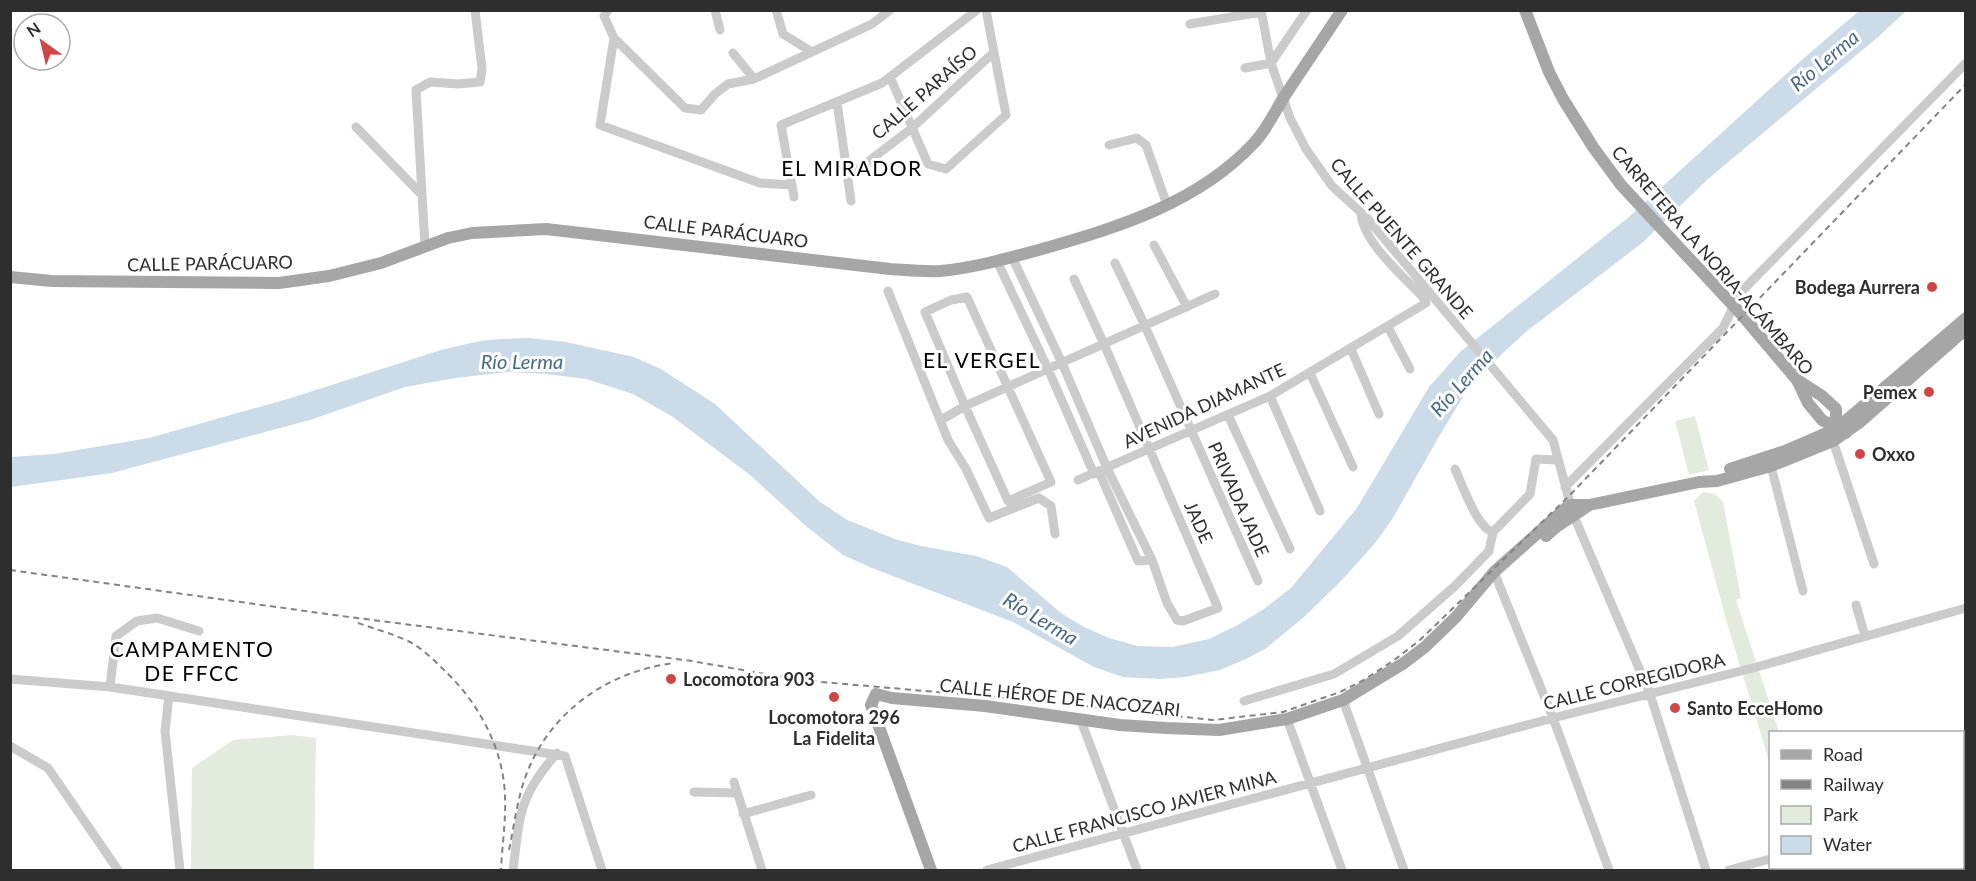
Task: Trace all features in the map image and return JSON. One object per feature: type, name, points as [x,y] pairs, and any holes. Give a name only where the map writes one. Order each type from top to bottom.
[{"type":"main road","name":"CALLE PARÁCUARO","points":[[10,277],[64,281],[279,283],[329,276],[381,263],[448,238],[472,233],[546,229],[890,269],[939,271],[997,261],[1103,232],[1149,215],[1195,190],[1238,158],[1269,125],[1282,100],[1342,10]]},
{"type":"main road","name":"CARRETERA LA NORIA-ACÁMBARO","points":[[1525,10],[1549,72],[1593,147],[1621,185],[1797,380],[1811,408],[1838,435]]},
{"type":"main road","points":[[1572,510],[1699,482],[1810,441],[1838,435],[1856,412],[1965,318]]},
{"type":"main road","points":[[1699,482],[1717,481],[1771,466],[1838,435],[1965,329]]},
{"type":"main road","points":[[1797,380],[1822,396],[1836,409],[1848,413],[1856,412]]},
{"type":"main road","points":[[1810,441],[1815,424],[1811,408]]},
{"type":"main road","points":[[1836,409],[1838,435]]},
{"type":"main road","name":"CALLE HÉROE DE NACOZARI","points":[[931,870],[871,705],[876,694],[892,698],[1120,724],[1219,730],[1287,719],[1344,700],[1384,677],[1425,647],[1483,587],[1572,510]]},
{"type":"street","points":[[425,246],[416,90],[430,82],[458,84],[480,82],[482,69],[475,10]]},
{"type":"street","points":[[608,10],[604,16],[614,38],[685,108],[700,110],[728,84],[754,79],[872,24],[889,11]]},
{"type":"street","points":[[715,10],[720,30]]},
{"type":"street","points":[[776,10],[783,34],[812,52]]},
{"type":"street","points":[[794,197],[781,125],[882,83],[977,10]]},
{"type":"street","points":[[890,77],[928,164],[946,169],[1006,115],[986,10]]},
{"type":"street","points":[[1245,68],[1271,63],[1307,10]]},
{"type":"street","points":[[1190,24],[1261,11]]},
{"type":"street","name":"CALLE PUENTE GRANDE","points":[[1261,11],[1271,63],[1282,100],[1306,149],[1332,186],[1364,216],[1548,431],[1553,440],[1572,510],[1650,694],[1706,870]]},
{"type":"street","points":[[614,38],[600,125],[760,183],[791,184]]},
{"type":"street","points":[[733,53],[754,79]]},
{"type":"street","name":"CALLE PARAÍSO","points":[[848,177],[912,128],[993,53]]},
{"type":"street","points":[[1565,487],[1723,328],[1740,293],[1965,63]]},
{"type":"street","points":[[837,102],[851,201]]},
{"type":"street","points":[[356,127],[422,195]]},
{"type":"street","points":[[1109,145],[1137,138],[1146,145],[1167,205]]},
{"type":"street","name":"AVENIDA DIAMANTE","points":[[1078,480],[1270,396],[1426,303],[1426,300],[1372,240],[1361,219],[1364,216]]},
{"type":"street","points":[[1154,244],[1187,307]]},
{"type":"street","points":[[997,261],[1100,471],[1152,560],[1137,561],[1100,471],[1062,363],[1012,257]]},
{"type":"street","name":"PRIVADA JADE","points":[[1115,263],[1258,581]]},
{"type":"street","name":"JADE","points":[[1074,279],[1218,608],[1183,621],[1177,620],[1167,603],[1152,560]]},
{"type":"street","points":[[888,291],[948,440],[966,469],[989,518],[1039,498],[1051,506],[1055,534]]},
{"type":"street","points":[[940,420],[964,406],[1215,294]]},
{"type":"street","points":[[967,297],[1051,482],[1008,501],[964,406],[926,312],[951,300],[967,297]]},
{"type":"street","points":[[1388,327],[1410,369]]},
{"type":"street","points":[[1351,349],[1379,414]]},
{"type":"street","points":[[1310,373],[1353,467]]},
{"type":"street","points":[[1270,396],[1320,511]]},
{"type":"street","points":[[1228,415],[1290,549]]},
{"type":"street","points":[[1838,435],[1874,564]]},
{"type":"street","points":[[1244,701],[1334,674],[1398,636],[1455,586],[1489,551],[1493,532],[1530,494],[1536,459],[1557,460]]},
{"type":"street","points":[[1771,466],[1803,591]]},
{"type":"street","points":[[1455,469],[1484,527],[1493,532]]},
{"type":"street","points":[[1496,575],[1553,718],[1609,870]]},
{"type":"street","points":[[1856,605],[1865,636]]},
{"type":"street","name":"CALLE CORREGIDORA","points":[[1309,783],[1753,668],[1965,608]]},
{"type":"street","points":[[110,687],[116,636],[136,621],[157,618],[199,631]]},
{"type":"street","points":[[10,679],[110,687],[561,755]]},
{"type":"street","points":[[169,696],[165,731],[180,870]]},
{"type":"street","points":[[1344,700],[1404,870]]},
{"type":"street","points":[[1080,718],[1137,870]]},
{"type":"street","points":[[1287,719],[1342,870]]},
{"type":"street","points":[[10,746],[48,768],[118,870]]},
{"type":"street","points":[[513,870],[520,810],[540,772],[561,755]]},
{"type":"street","points":[[561,755],[602,870]]},
{"type":"street","points":[[734,782],[762,870]]},
{"type":"street","name":"CALLE FRANCISCO JAVIER MINA","points":[[987,870],[1309,783]]},
{"type":"street","points":[[694,792],[737,793]]},
{"type":"street","points":[[743,814],[811,795]]},
{"type":"street","points":[[1729,870],[1769,859]]},
{"type":"green space","points":[[1695,416],[1709,470],[1689,475],[1675,421]]},
{"type":"green space","points":[[1703,492],[1715,494],[1723,502],[1741,598],[1736,600],[1779,731],[1769,731],[1769,761],[1727,623],[1694,501]]},
{"type":"green space","points":[[292,735],[316,738],[314,870],[191,870],[192,768],[233,740]]},
{"type":"water","name":"Río Lerma","points":[[1859,11],[1906,11],[1708,179],[1642,243],[1527,331],[1506,350],[1469,387],[1393,518],[1376,542],[1304,617],[1265,649],[1220,670],[1160,679],[1123,677],[1094,667],[1013,622],[843,555],[807,527],[750,475],[673,417],[633,394],[586,379],[508,372],[405,387],[310,420],[112,473],[11,487],[11,457],[54,454],[149,438],[291,398],[441,350],[480,341],[530,338],[566,342],[634,357],[661,369],[715,404],[819,501],[847,520],[895,539],[976,556],[1007,567],[1061,613],[1109,638],[1138,646],[1172,647],[1209,639],[1264,609],[1291,588],[1357,508],[1429,387],[1460,352],[1629,217]]},
{"type":"railway","points":[[10,570],[692,661],[799,680],[1028,700],[1213,720],[1283,712],[1340,692],[1362,681],[1420,640],[1568,497],[1966,84]]},
{"type":"railway","points":[[358,623],[398,636],[420,648],[457,684],[479,713],[495,745],[504,779],[505,815],[501,870]]},
{"type":"railway","points":[[509,850],[525,778],[535,755],[565,715],[583,699],[626,675],[675,663]]},
{"type":"place","name":"Bodega Aurrera","points":[[1932,287]]},
{"type":"place","name":"Pemex","points":[[1929,392]]},
{"type":"place","name":"Oxxo","points":[[1860,454]]},
{"type":"place","name":"Locomotora 903","points":[[671,679]]},
{"type":"place","name":"Locomotora 296 La Fidelita","points":[[834,697]]},
{"type":"place","name":"Santo EcceHomo","points":[[1675,708]]},
{"type":"district","name":"EL MIRADOR","points":[[852,167]]},
{"type":"district","name":"EL VERGEL","points":[[982,359]]},
{"type":"district","name":"CAMPAMENTO DE FFCC","points":[[192,660]]}]
